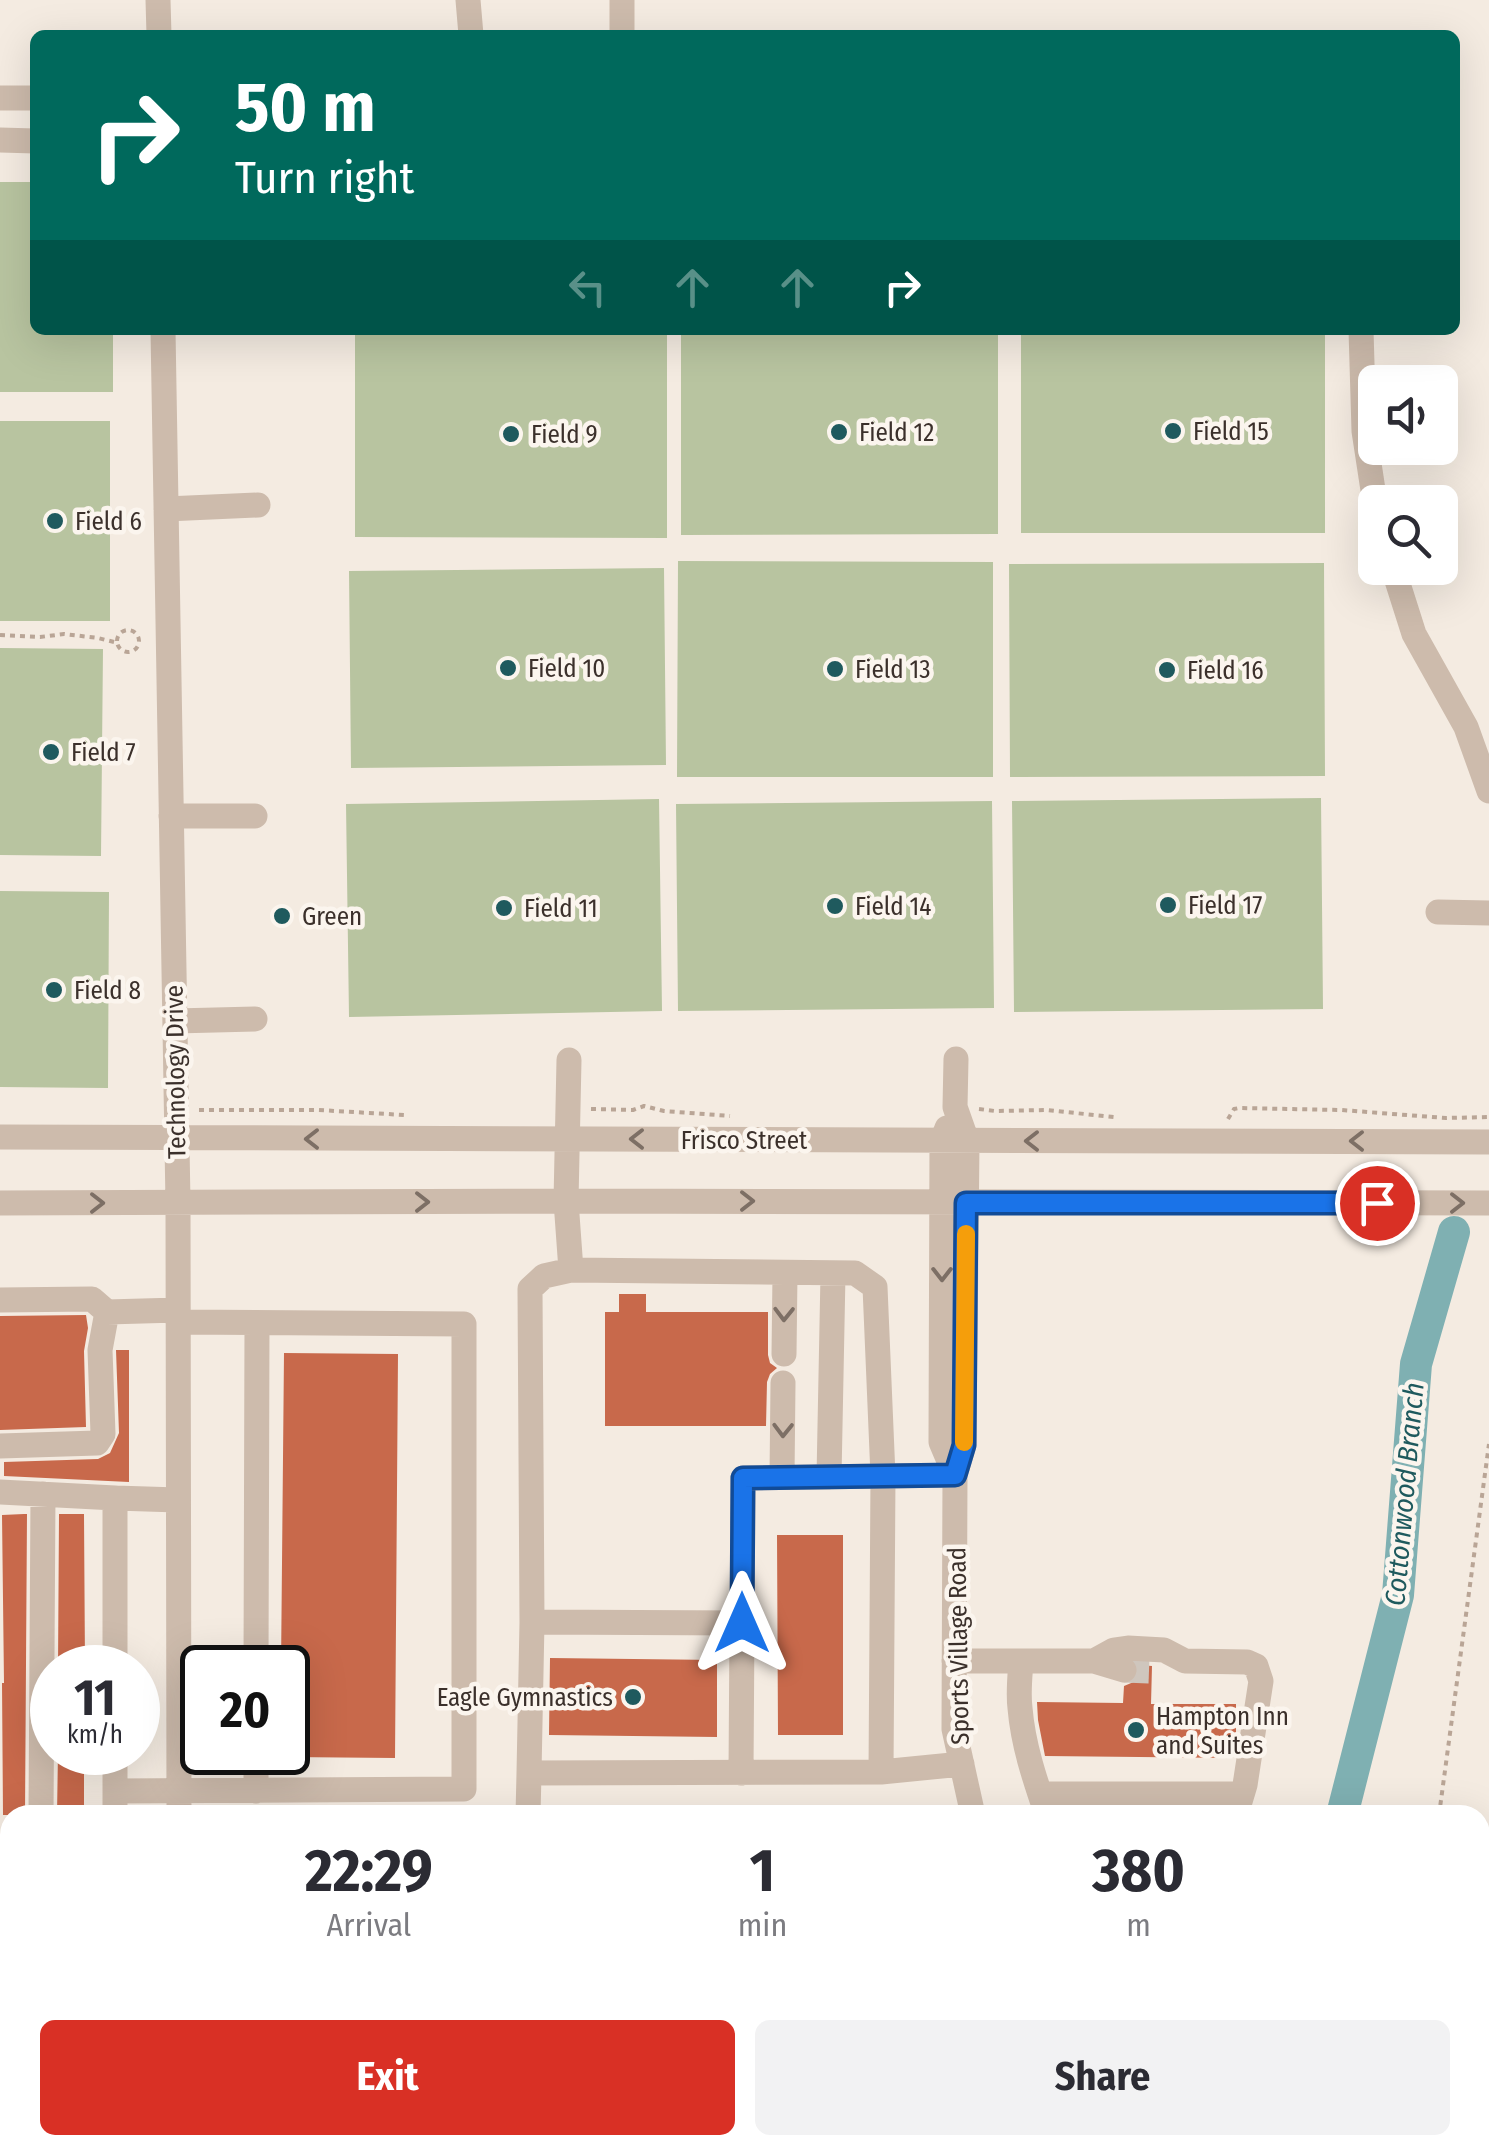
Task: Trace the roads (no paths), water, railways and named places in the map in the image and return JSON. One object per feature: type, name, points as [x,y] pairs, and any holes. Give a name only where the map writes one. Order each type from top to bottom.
[{"type":"street","points":[[158,0],[159,30]]},
{"type":"street","points":[[468,0],[471,30]]},
{"type":"street","points":[[622,0],[622,30]]},
{"type":"street","points":[[0,98],[30,98]]},
{"type":"street","points":[[0,140],[30,140]]},
{"type":"street","name":"Technology Drive","points":[[163,335],[178,1203],[179,1803]]},
{"type":"street","points":[[1361,335],[1364,431],[1372,485]]},
{"type":"street","points":[[166,509],[258,505]]},
{"type":"street","points":[[1398,585],[1414,634],[1466,726],[1489,791]]},
{"type":"street","points":[[171,816],[254,816]]},
{"type":"street","points":[[1438,912],[1489,913]]},
{"type":"street","points":[[174,1022],[255,1020]]},
{"type":"street","name":"Sports Village Road","points":[[956,1059],[954,1202],[942,1442],[955,1475],[954,1729],[971,1805]]},
{"type":"street","points":[[569,1060],[566,1201],[571,1270]]},
{"type":"street","name":"Frisco Street","points":[[0,1137],[1489,1142]]},
{"type":"street","points":[[0,1203],[1489,1203]]},
{"type":"street","points":[[528,1805],[530,1289],[544,1276],[571,1270],[855,1273],[875,1287],[882,1476],[881,1772]]},
{"type":"street","points":[[784,1354],[785,1274]]},
{"type":"street","points":[[828,1476],[833,1274]]},
{"type":"street","points":[[0,1300],[92,1299],[107,1312],[257,1323],[464,1324],[464,1789],[256,1791],[179,1803],[115,1803],[115,1775]]},
{"type":"street","points":[[0,1446],[97,1443],[103,1434],[100,1350],[107,1312]]},
{"type":"street","points":[[256,1645],[257,1323]]},
{"type":"street","points":[[782,1478],[783,1383]]},
{"type":"street","points":[[741,1772],[743,1478],[955,1475]]},
{"type":"street","points":[[0,1492],[178,1500]]},
{"type":"street","points":[[41,1805],[43,1494]]},
{"type":"street","points":[[115,1498],[115,1645]]},
{"type":"street","points":[[532,1622],[742,1623]]},
{"type":"street","points":[[1021,1661],[1021,1719],[1043,1805],[1239,1804],[1261,1680],[1256,1666],[1247,1662],[1185,1661],[1164,1650],[1128,1648],[1114,1650],[1094,1661]]},
{"type":"street","points":[[1152,1671],[1175,1656]]},
{"type":"street","points":[[954,1661],[1094,1661],[1124,1670]]},
{"type":"street","points":[[530,1773],[881,1772],[962,1764]]},
{"type":"street","points":[[256,1775],[256,1791]]},
{"type":"waterway","name":"Cottonwood Branch","points":[[1345,1805],[1398,1595],[1416,1364],[1454,1232]]},
{"type":"tunnel","points":[[1124,1670],[1152,1671]]},
{"type":"place","name":"Field 15","points":[[1173,431]]},
{"type":"place","name":"Field 12","points":[[839,432]]},
{"type":"place","name":"Field 9","points":[[511,434]]},
{"type":"place","name":"Field 6","points":[[55,521]]},
{"type":"place","name":"Field 10","points":[[508,668]]},
{"type":"place","name":"Field 13","points":[[835,669]]},
{"type":"place","name":"Field 16","points":[[1167,670]]},
{"type":"place","name":"Field 7","points":[[51,752]]},
{"type":"place","name":"Field 17","points":[[1168,905]]},
{"type":"place","name":"Field 14","points":[[835,906]]},
{"type":"place","name":"Field 11","points":[[504,908]]},
{"type":"place","name":"Green","points":[[282,916]]},
{"type":"place","name":"Field 8","points":[[54,990]]},
{"type":"place","name":"Eagle Gymnastics","points":[[633,1697]]},
{"type":"place","name":"Hampton Inn and Suites","points":[[1136,1730]]}]
